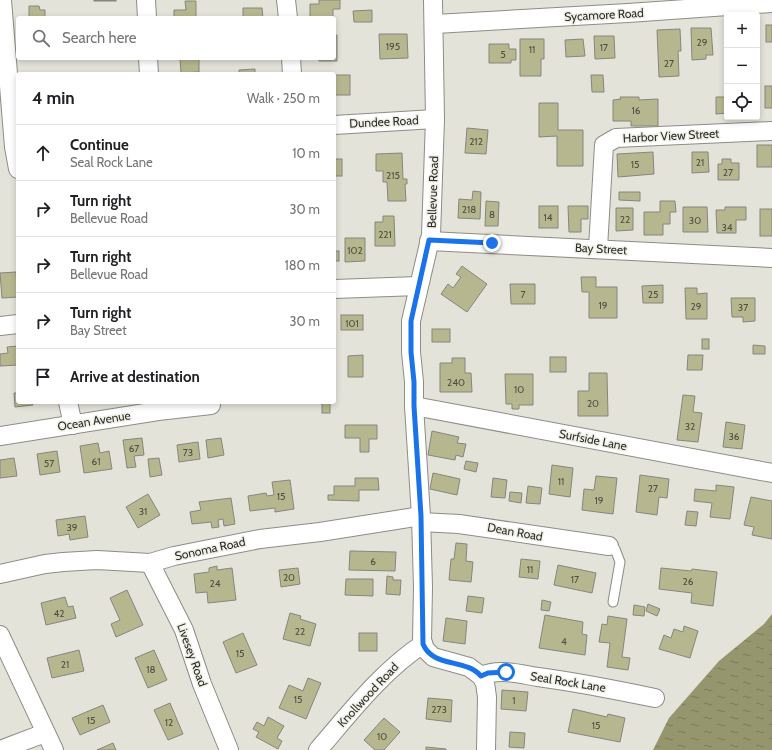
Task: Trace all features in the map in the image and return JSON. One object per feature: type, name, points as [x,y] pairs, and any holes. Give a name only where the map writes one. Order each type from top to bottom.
[{"type":"street","points":[[2,0],[11,147],[16,163]]},
{"type":"street","points":[[146,0],[147,16]]},
{"type":"street","points":[[286,0],[288,16]]},
{"type":"street","name":"Bellevue Road","points":[[423,644],[421,519],[414,406],[411,321],[418,286],[431,236],[435,119],[435,24],[433,0]]},
{"type":"street","name":"Sycamore Road","points":[[435,24],[628,7],[772,3]]},
{"type":"street","points":[[148,60],[149,72]]},
{"type":"street","points":[[291,60],[292,72]]},
{"type":"street","name":"Dundee Road","points":[[336,125],[435,119]]},
{"type":"street","name":"Harbor View Street","points":[[598,248],[604,145],[616,138],[772,131]]},
{"type":"street","name":"Bay Street","points":[[429,240],[598,248],[703,256],[772,258]]},
{"type":"street","points":[[336,289],[418,286]]},
{"type":"street","points":[[0,326],[16,324]]},
{"type":"street","points":[[68,404],[73,425]]},
{"type":"street","name":"Ocean Avenue","points":[[0,436],[158,410],[211,405]]},
{"type":"street","name":"Surfside Lane","points":[[414,406],[772,473]]},
{"type":"street","name":"Dean Road","points":[[421,519],[609,546]]},
{"type":"street","name":"Sonoma Road","points":[[0,574],[45,564],[63,562],[97,560],[150,563],[174,556],[260,539],[320,532],[369,523],[421,519]]},
{"type":"street","name":"Livesey Road","points":[[150,563],[184,630],[202,684],[229,750]]},
{"type":"street","points":[[0,635],[54,750]]},
{"type":"street","points":[[423,644],[432,657],[469,667],[481,676],[485,683],[487,697],[486,750]]},
{"type":"street","name":"Knollwood Road","points":[[318,750],[364,697],[403,658],[423,644]]},
{"type":"street","name":"Seal Rock Lane","points":[[481,676],[488,673],[506,672],[580,682],[655,698]]},
{"type":"street","points":[[0,750],[46,733]]},
{"type":"lane","points":[[609,546],[615,549],[620,562],[613,602]]},
{"type":"water","points":[[772,614],[772,750],[653,750],[669,718],[719,661],[764,624]]},
{"type":"building","points":[[116,0],[116,1],[94,1]]},
{"type":"building","points":[[319,0],[340,0],[340,9],[333,9],[333,16],[310,16],[310,4],[319,4]]},
{"type":"building","points":[[185,1],[196,1],[196,16],[174,16],[174,10],[186,10]]},
{"type":"building","points":[[29,6],[39,6],[40,10],[45,10],[45,16],[29,16]]},
{"type":"building","points":[[243,8],[262,8],[263,16],[243,16]]},
{"type":"building","points":[[372,10],[372,22],[354,22],[353,11]]},
{"type":"building","points":[[766,25],[772,25],[772,42],[766,42]]},
{"type":"building","points":[[691,28],[711,28],[713,55],[706,55],[706,59],[692,60]]},
{"type":"building","points":[[680,29],[681,51],[678,51],[679,76],[659,77],[657,30]]},
{"type":"building","points":[[379,34],[407,34],[408,58],[380,59]]},
{"type":"building","points":[[337,35],[337,61],[319,61],[336,60]]},
{"type":"building","points":[[594,36],[614,36],[615,58],[595,59]]},
{"type":"building","points":[[520,39],[544,39],[544,59],[541,59],[541,76],[520,76]]},
{"type":"building","points":[[583,39],[585,56],[566,57],[565,40]]},
{"type":"building","points":[[489,44],[509,44],[509,49],[516,49],[516,60],[511,60],[511,63],[489,63]]},
{"type":"building","points":[[180,60],[199,60],[199,72],[181,72]]},
{"type":"building","points":[[255,69],[255,72],[239,72],[239,70]]},
{"type":"building","points":[[336,75],[350,75],[350,95],[336,95]]},
{"type":"building","points":[[591,75],[603,75],[604,92],[592,92]]},
{"type":"building","points":[[765,86],[772,86],[772,108],[765,108]]},
{"type":"building","points":[[620,97],[639,97],[639,100],[658,99],[658,126],[631,126],[631,121],[613,121],[613,100],[621,99]]},
{"type":"building","points":[[716,97],[724,97],[724,113],[716,114]]},
{"type":"building","points":[[539,103],[558,103],[558,130],[583,130],[583,166],[557,166],[557,136],[539,137]]},
{"type":"building","points":[[467,128],[488,130],[486,154],[465,153]]},
{"type":"building","points":[[757,145],[772,145],[772,167],[757,167]]},
{"type":"building","points":[[653,152],[654,174],[618,177],[617,154]]},
{"type":"building","points":[[692,152],[708,152],[709,172],[692,173]]},
{"type":"building","points":[[402,153],[403,179],[407,179],[407,184],[405,184],[406,201],[388,201],[387,182],[383,182],[383,171],[376,171],[376,154]]},
{"type":"building","points":[[336,159],[342,159],[342,176],[336,176]]},
{"type":"building","points":[[722,159],[731,159],[731,163],[739,163],[739,180],[718,180],[718,164],[722,164]]},
{"type":"building","points":[[473,191],[481,192],[480,219],[458,218],[459,199],[472,200]]},
{"type":"building","points":[[619,192],[640,192],[640,201],[619,200]]},
{"type":"building","points":[[486,201],[499,202],[498,226],[485,226]]},
{"type":"building","points":[[660,201],[675,201],[676,212],[670,212],[670,224],[663,224],[663,235],[644,235],[644,212],[660,212]]},
{"type":"building","points":[[539,206],[558,206],[558,228],[539,228]]},
{"type":"building","points":[[568,206],[588,206],[588,219],[581,219],[581,232],[569,232]]},
{"type":"building","points":[[683,207],[707,207],[708,232],[683,232]]},
{"type":"building","points":[[725,207],[746,207],[746,220],[736,220],[736,233],[717,233],[716,210],[725,210]]},
{"type":"building","points":[[616,208],[633,208],[633,230],[616,231]]},
{"type":"building","points":[[760,209],[772,209],[772,236],[760,236]]},
{"type":"building","points":[[383,216],[394,216],[395,246],[375,246],[375,222],[383,222]]},
{"type":"building","points":[[345,238],[365,238],[365,261],[345,262]]},
{"type":"building","points":[[336,251],[339,251],[339,261],[336,261]]},
{"type":"building","points":[[462,266],[487,284],[467,312],[441,294],[448,284],[453,288],[461,277],[456,274]]},
{"type":"building","points":[[16,272],[16,297],[2,298],[0,273]]},
{"type":"building","points":[[581,277],[596,277],[596,287],[617,287],[617,318],[589,318],[589,292],[582,292]]},
{"type":"building","points":[[510,284],[535,284],[535,304],[511,304]]},
{"type":"building","points":[[663,285],[663,303],[643,303],[642,286]]},
{"type":"building","points":[[685,288],[697,288],[697,294],[707,293],[707,319],[686,319]]},
{"type":"building","points":[[731,298],[755,298],[755,321],[743,322],[743,317],[732,317]]},
{"type":"building","points":[[341,315],[363,315],[363,330],[341,330]]},
{"type":"building","points":[[432,329],[450,329],[450,342],[432,342]]},
{"type":"building","points":[[702,339],[709,339],[709,349],[702,349]]},
{"type":"building","points":[[753,345],[765,346],[765,354],[753,354]]},
{"type":"building","points":[[16,346],[16,365],[0,366],[0,354],[8,353],[7,347]]},
{"type":"building","points":[[363,355],[363,377],[348,377],[348,356]]},
{"type":"building","points":[[688,355],[703,355],[702,370],[687,370]]},
{"type":"building","points":[[550,357],[566,357],[566,372],[550,372]]},
{"type":"building","points":[[452,358],[465,358],[465,373],[471,373],[472,392],[440,392],[440,363],[452,363]]},
{"type":"building","points":[[589,373],[607,373],[608,416],[578,416],[578,391],[589,391]]},
{"type":"building","points":[[505,374],[533,374],[533,405],[519,405],[519,409],[512,409],[512,404],[506,404]]},
{"type":"building","points":[[14,393],[16,393],[16,404],[33,405],[15,407]]},
{"type":"building","points":[[683,395],[695,396],[693,412],[702,413],[698,442],[677,440]]},
{"type":"building","points":[[322,404],[330,404],[330,413],[322,413]]},
{"type":"building","points":[[726,422],[745,425],[742,449],[723,447]]},
{"type":"building","points":[[345,425],[377,425],[377,439],[369,439],[369,452],[360,452],[360,438],[345,438]]},
{"type":"building","points":[[432,431],[459,437],[457,443],[466,444],[463,457],[456,455],[455,460],[428,455]]},
{"type":"building","points":[[142,438],[144,455],[134,456],[136,467],[127,468],[123,440]]},
{"type":"building","points":[[221,438],[224,455],[208,458],[206,440]]},
{"type":"building","points":[[198,442],[200,459],[179,462],[177,445]]},
{"type":"building","points":[[98,443],[100,453],[109,451],[112,469],[84,473],[80,446]]},
{"type":"building","points":[[57,451],[60,472],[40,475],[37,454]]},
{"type":"building","points":[[14,458],[17,476],[0,478],[0,460]]},
{"type":"building","points":[[159,458],[162,475],[150,477],[148,459]]},
{"type":"building","points":[[466,461],[478,463],[476,472],[464,469]]},
{"type":"building","points":[[552,465],[573,468],[570,497],[549,494]]},
{"type":"building","points":[[433,473],[460,479],[457,495],[430,489]]},
{"type":"building","points":[[640,475],[669,479],[667,498],[659,497],[657,515],[636,512]]},
{"type":"building","points":[[596,476],[617,478],[613,514],[582,510],[584,489],[594,490]]},
{"type":"building","points":[[355,478],[378,478],[379,490],[359,490],[359,501],[328,500],[328,495],[334,495],[334,486],[355,486]]},
{"type":"building","points":[[493,478],[507,480],[505,498],[491,497]]},
{"type":"building","points":[[290,480],[294,509],[275,512],[275,508],[250,511],[248,496],[266,493],[267,496],[274,495],[272,482]]},
{"type":"building","points":[[716,485],[734,487],[730,519],[710,517],[712,503],[694,501],[695,489],[716,491]]},
{"type":"building","points":[[528,486],[542,488],[540,504],[526,503]]},
{"type":"building","points":[[510,492],[522,493],[521,503],[509,501]]},
{"type":"building","points":[[148,494],[160,515],[138,528],[126,507]]},
{"type":"building","points":[[751,497],[772,501],[772,539],[752,535],[754,527],[744,525]]},
{"type":"building","points":[[231,498],[235,524],[224,526],[223,519],[218,520],[219,527],[212,528],[211,522],[192,524],[190,512],[201,510],[199,502]]},
{"type":"building","points":[[687,511],[698,512],[696,526],[685,525]]},
{"type":"building","points":[[85,516],[88,537],[70,540],[69,534],[58,536],[56,520]]},
{"type":"building","points":[[456,543],[467,544],[466,561],[473,562],[471,582],[449,580],[451,559],[454,559]]},
{"type":"building","points":[[350,551],[396,552],[395,571],[349,570]]},
{"type":"building","points":[[521,559],[540,561],[538,579],[519,577]]},
{"type":"building","points":[[558,565],[596,573],[592,593],[554,585]]},
{"type":"building","points":[[217,566],[217,570],[232,568],[236,600],[208,603],[207,592],[196,593],[194,574],[209,572],[209,568]]},
{"type":"building","points":[[298,568],[300,584],[281,587],[279,570]]},
{"type":"building","points":[[661,568],[691,571],[692,569],[717,572],[713,606],[691,603],[692,593],[659,589]]},
{"type":"building","points":[[387,576],[393,577],[393,580],[401,580],[400,595],[386,594]]},
{"type":"building","points":[[346,579],[373,579],[373,596],[345,595]]},
{"type":"building","points":[[127,590],[143,625],[116,637],[111,624],[120,620],[110,598]]},
{"type":"building","points":[[468,596],[484,598],[482,613],[466,611]]},
{"type":"building","points":[[65,597],[68,607],[73,606],[76,618],[46,625],[41,603]]},
{"type":"building","points":[[542,600],[551,602],[549,611],[541,610]]},
{"type":"building","points":[[648,604],[660,609],[657,616],[646,611]]},
{"type":"building","points":[[634,605],[645,607],[644,616],[633,615]]},
{"type":"building","points":[[290,613],[301,616],[300,619],[316,624],[310,646],[283,639]]},
{"type":"building","points":[[545,615],[583,622],[582,634],[587,635],[585,655],[539,648]]},
{"type":"building","points":[[608,616],[627,619],[622,657],[630,658],[628,670],[607,667],[610,643],[599,642],[602,624],[607,625]]},
{"type":"building","points":[[446,618],[467,621],[465,644],[443,641]]},
{"type":"building","points":[[684,626],[698,631],[690,658],[659,649],[664,635],[671,638],[674,629],[683,632]]},
{"type":"building","points":[[243,633],[257,665],[236,673],[223,642]]},
{"type":"building","points":[[359,633],[377,633],[377,651],[359,651]]},
{"type":"building","points":[[79,650],[84,671],[52,678],[47,658]]},
{"type":"building","points":[[154,650],[167,680],[148,688],[135,658]]},
{"type":"building","points":[[308,678],[321,683],[306,719],[279,708],[289,685],[303,691]]},
{"type":"building","points":[[502,690],[528,692],[526,711],[501,709]]},
{"type":"building","points":[[428,698],[452,700],[451,722],[426,719]]},
{"type":"building","points":[[170,703],[183,734],[168,740],[154,710]]},
{"type":"building","points":[[103,705],[110,722],[80,735],[72,718]]},
{"type":"building","points":[[573,709],[607,717],[608,714],[625,718],[620,742],[568,732]]},
{"type":"building","points":[[268,717],[284,726],[277,738],[282,741],[278,749],[256,737],[259,732],[253,729],[257,722],[264,726]]},
{"type":"building","points":[[384,718],[400,732],[384,750],[375,750],[364,740]]},
{"type":"building","points":[[510,732],[525,733],[524,748],[509,747]]},
{"type":"building","points":[[113,743],[116,750],[97,750]]},
{"type":"building","points":[[426,747],[446,749],[446,750],[426,750]]},
{"type":"route","points":[[492,243],[429,240],[411,321],[411,352],[421,516],[423,644],[425,649],[432,657],[438,660],[469,667],[481,676],[488,673],[506,672]]}]
